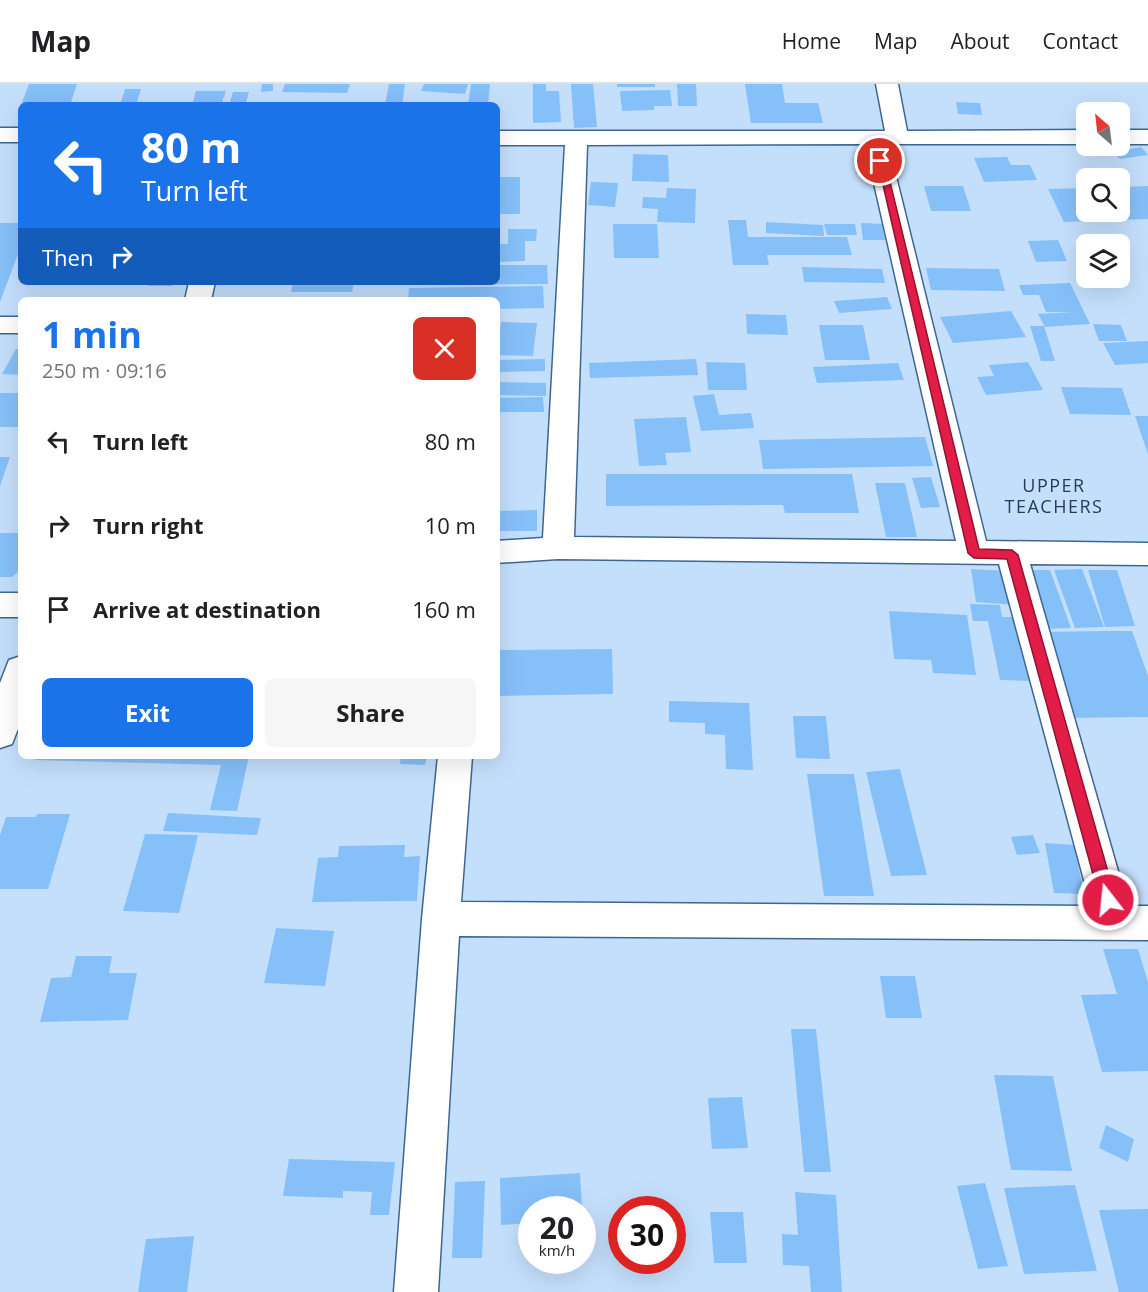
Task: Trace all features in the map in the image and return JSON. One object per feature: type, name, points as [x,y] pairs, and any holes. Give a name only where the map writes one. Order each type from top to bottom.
[{"type":"street","points":[[887,84],[886,138],[974,553]]},
{"type":"street","points":[[0,135],[18,135]]},
{"type":"street","points":[[500,138],[1076,137]]},
{"type":"street","points":[[1130,137],[1148,137]]},
{"type":"street","points":[[558,548],[576,139]]},
{"type":"street","points":[[0,324],[18,325]]},
{"type":"street","points":[[500,552],[558,548],[1012,555],[1148,554]]},
{"type":"street","points":[[441,919],[1131,923],[1012,555]]},
{"type":"street","points":[[0,605],[18,605]]},
{"type":"street","points":[[0,734],[18,678]]},
{"type":"street","points":[[416,1292],[441,919],[455,759]]},
{"type":"building","points":[[29,84],[77,84],[71,102],[22,102]]},
{"type":"building","points":[[262,84],[273,84],[273,91],[261,92]]},
{"type":"building","points":[[285,84],[350,84],[347,93],[282,92]]},
{"type":"building","points":[[389,84],[405,84],[402,102],[386,102]]},
{"type":"building","points":[[424,84],[468,84],[465,94],[421,91]]},
{"type":"building","points":[[471,84],[490,84],[488,102],[468,102]]},
{"type":"building","points":[[533,84],[546,84],[546,91],[559,91],[561,122],[533,123]]},
{"type":"building","points":[[571,84],[593,84],[597,127],[574,128]]},
{"type":"building","points":[[617,84],[655,84],[655,87],[617,87]]},
{"type":"building","points":[[677,84],[696,84],[697,106],[678,106]]},
{"type":"building","points":[[745,84],[782,84],[785,103],[818,103],[823,123],[751,123]]},
{"type":"building","points":[[125,89],[141,89],[137,102],[121,102]]},
{"type":"building","points":[[670,90],[672,106],[654,106],[654,110],[622,111],[620,91]]},
{"type":"building","points":[[196,91],[226,91],[222,102],[193,102]]},
{"type":"building","points":[[233,92],[249,92],[246,102],[230,102]]},
{"type":"building","points":[[956,102],[980,103],[982,115],[958,114]]},
{"type":"building","points":[[1141,147],[1148,155],[1120,159],[1117,156],[1130,156],[1130,149]]},
{"type":"building","points":[[633,154],[668,155],[669,182],[632,181]]},
{"type":"building","points":[[1007,157],[1011,165],[1030,165],[1037,180],[984,182],[974,158]]},
{"type":"building","points":[[500,177],[520,177],[520,214],[500,214]]},
{"type":"building","points":[[591,182],[618,183],[615,207],[588,205]]},
{"type":"building","points":[[924,186],[963,186],[971,211],[931,211]]},
{"type":"building","points":[[1148,186],[1148,219],[1130,220],[1130,187]]},
{"type":"building","points":[[667,188],[696,189],[695,223],[657,222],[658,209],[642,208],[643,197],[666,198]]},
{"type":"building","points":[[1076,188],[1076,222],[1064,222],[1048,189]]},
{"type":"building","points":[[728,220],[746,220],[748,237],[847,237],[852,255],[767,255],[769,265],[733,265]]},
{"type":"building","points":[[766,222],[823,225],[824,236],[766,233]]},
{"type":"building","points":[[0,223],[18,223],[18,254],[0,302]]},
{"type":"building","points":[[861,223],[882,224],[885,240],[863,240]]},
{"type":"building","points":[[613,224],[657,224],[659,258],[614,258]]},
{"type":"building","points":[[824,224],[855,224],[857,235],[827,235]]},
{"type":"building","points":[[508,229],[537,229],[536,241],[525,241],[525,261],[500,262],[500,244],[508,244]]},
{"type":"building","points":[[1058,240],[1067,261],[1036,262],[1028,241]]},
{"type":"building","points":[[500,265],[547,265],[548,284],[500,284]]},
{"type":"building","points":[[802,267],[882,269],[885,283],[804,282]]},
{"type":"building","points":[[926,268],[999,269],[1005,291],[931,290]]},
{"type":"building","points":[[1070,283],[1090,324],[1045,327],[1038,314],[1073,312],[1046,312],[1039,295],[1023,295],[1019,285]]},
{"type":"building","points":[[148,285],[172,285],[172,286]]},
{"type":"building","points":[[292,285],[353,285],[352,292],[291,292]]},
{"type":"building","points":[[543,286],[544,308],[500,309],[500,297],[408,297],[409,288]]},
{"type":"building","points":[[887,297],[892,309],[839,313],[834,301]]},
{"type":"building","points":[[1011,311],[1026,337],[953,343],[940,317]]},
{"type":"building","points":[[746,314],[786,315],[788,335],[747,334]]},
{"type":"building","points":[[501,322],[537,323],[533,356],[500,355]]},
{"type":"building","points":[[1093,324],[1121,325],[1127,341],[1099,341]]},
{"type":"building","points":[[819,325],[863,325],[870,360],[825,360]]},
{"type":"building","points":[[1030,326],[1044,326],[1055,361],[1041,361]]},
{"type":"building","points":[[1148,341],[1148,363],[1115,365],[1103,343]]},
{"type":"building","points":[[16,349],[18,349],[18,375],[2,374]]},
{"type":"building","points":[[545,359],[545,371],[500,372],[500,360]]},
{"type":"building","points":[[696,359],[698,375],[590,378],[589,363]]},
{"type":"building","points":[[706,362],[745,363],[747,390],[708,390]]},
{"type":"building","points":[[1028,362],[1043,390],[986,395],[977,377],[994,376],[989,365]]},
{"type":"building","points":[[898,363],[904,380],[817,383],[813,367]]},
{"type":"building","points":[[500,382],[546,383],[546,396],[500,395]]},
{"type":"building","points":[[1061,387],[1122,388],[1131,415],[1070,414]]},
{"type":"building","points":[[0,393],[18,393],[18,427],[0,427]]},
{"type":"building","points":[[714,394],[719,415],[751,413],[754,428],[701,431],[693,396]]},
{"type":"building","points":[[543,397],[544,412],[500,412],[500,398]]},
{"type":"building","points":[[1135,416],[1148,416],[1148,454]]},
{"type":"building","points":[[686,417],[691,452],[665,453],[667,465],[639,466],[634,419]]},
{"type":"building","points":[[925,437],[933,466],[763,469],[759,440]]},
{"type":"building","points":[[0,457],[10,457],[0,486]]},
{"type":"building","points":[[606,474],[852,474],[859,513],[785,513],[783,505],[606,506]]},
{"type":"building","points":[[931,477],[940,507],[921,508],[912,478]]},
{"type":"building","points":[[875,483],[905,483],[917,537],[886,537]]},
{"type":"building","points":[[537,510],[537,531],[500,531],[500,511]]},
{"type":"building","points":[[0,533],[18,533],[18,572],[12,577],[0,577]]},
{"type":"building","points":[[971,569],[1011,571],[1016,605],[976,602]]},
{"type":"building","points":[[1082,569],[1104,627],[1075,628],[1054,570]]},
{"type":"building","points":[[1022,570],[1050,570],[1071,628],[1042,629]]},
{"type":"building","points":[[1088,570],[1117,570],[1135,626],[1105,627]]},
{"type":"building","points":[[970,604],[1000,605],[1002,617],[1016,617],[1031,681],[1000,680],[988,621],[973,621]]},
{"type":"building","points":[[889,611],[967,615],[976,675],[933,673],[931,660],[894,659]]},
{"type":"building","points":[[1132,631],[1148,676],[1148,717],[1065,718],[1040,632]]},
{"type":"building","points":[[612,649],[613,694],[500,696],[500,650]]},
{"type":"building","points":[[669,701],[749,703],[753,770],[726,769],[725,735],[705,734],[705,723],[669,722]]},
{"type":"building","points":[[793,716],[826,716],[830,759],[796,758]]},
{"type":"building","points":[[248,759],[237,811],[210,810],[221,765],[35,760]]},
{"type":"building","points":[[401,759],[426,759],[425,765],[400,764]]},
{"type":"building","points":[[900,769],[927,875],[891,876],[866,772]]},
{"type":"building","points":[[807,774],[854,774],[874,896],[824,896]]},
{"type":"building","points":[[168,813],[261,818],[257,835],[163,831]]},
{"type":"building","points":[[37,814],[70,814],[48,889],[0,889],[0,835],[6,817],[36,817]]},
{"type":"building","points":[[145,834],[198,835],[179,913],[123,911]]},
{"type":"building","points":[[1033,835],[1040,853],[1017,855],[1011,837]]},
{"type":"building","points":[[1045,843],[1074,845],[1084,894],[1054,893]]},
{"type":"building","points":[[405,845],[404,857],[420,856],[417,901],[312,902],[318,858],[338,857],[339,846]]},
{"type":"building","points":[[276,928],[334,931],[325,986],[264,983]]},
{"type":"building","points":[[1103,949],[1138,949],[1148,982],[1148,1071],[1102,1072],[1081,995],[1117,994]]},
{"type":"building","points":[[76,956],[112,956],[109,973],[137,973],[128,1020],[40,1022],[51,978],[71,977]]},
{"type":"building","points":[[880,976],[915,976],[922,1018],[886,1018]]},
{"type":"building","points":[[791,1029],[816,1029],[831,1172],[804,1172]]},
{"type":"building","points":[[994,1075],[1053,1076],[1072,1171],[1011,1170]]},
{"type":"building","points":[[742,1097],[748,1148],[712,1149],[708,1098]]},
{"type":"building","points":[[1106,1125],[1134,1139],[1128,1162],[1099,1148]]},
{"type":"building","points":[[289,1159],[395,1162],[389,1215],[370,1215],[372,1192],[343,1191],[343,1198],[283,1196]]},
{"type":"building","points":[[580,1173],[581,1196],[518,1196],[518,1224],[501,1225],[500,1178]]},
{"type":"building","points":[[485,1181],[482,1258],[452,1258],[455,1182]]},
{"type":"building","points":[[985,1183],[1008,1266],[978,1269],[957,1186]]},
{"type":"building","points":[[1075,1185],[1097,1271],[1024,1274],[1004,1188]]},
{"type":"building","points":[[795,1192],[836,1195],[842,1292],[811,1292],[809,1266],[783,1265],[782,1234],[798,1235]]},
{"type":"building","points":[[1148,1209],[1148,1292],[1119,1292],[1099,1210]]},
{"type":"building","points":[[710,1212],[743,1212],[747,1263],[714,1263]]},
{"type":"building","points":[[194,1236],[187,1292],[138,1292],[146,1239]]},
{"type":"district","name":"UPPER TEACHERS","points":[[1054,495]]},
{"type":"route","points":[[880,161],[974,553],[1012,555],[1108,900]]}]
